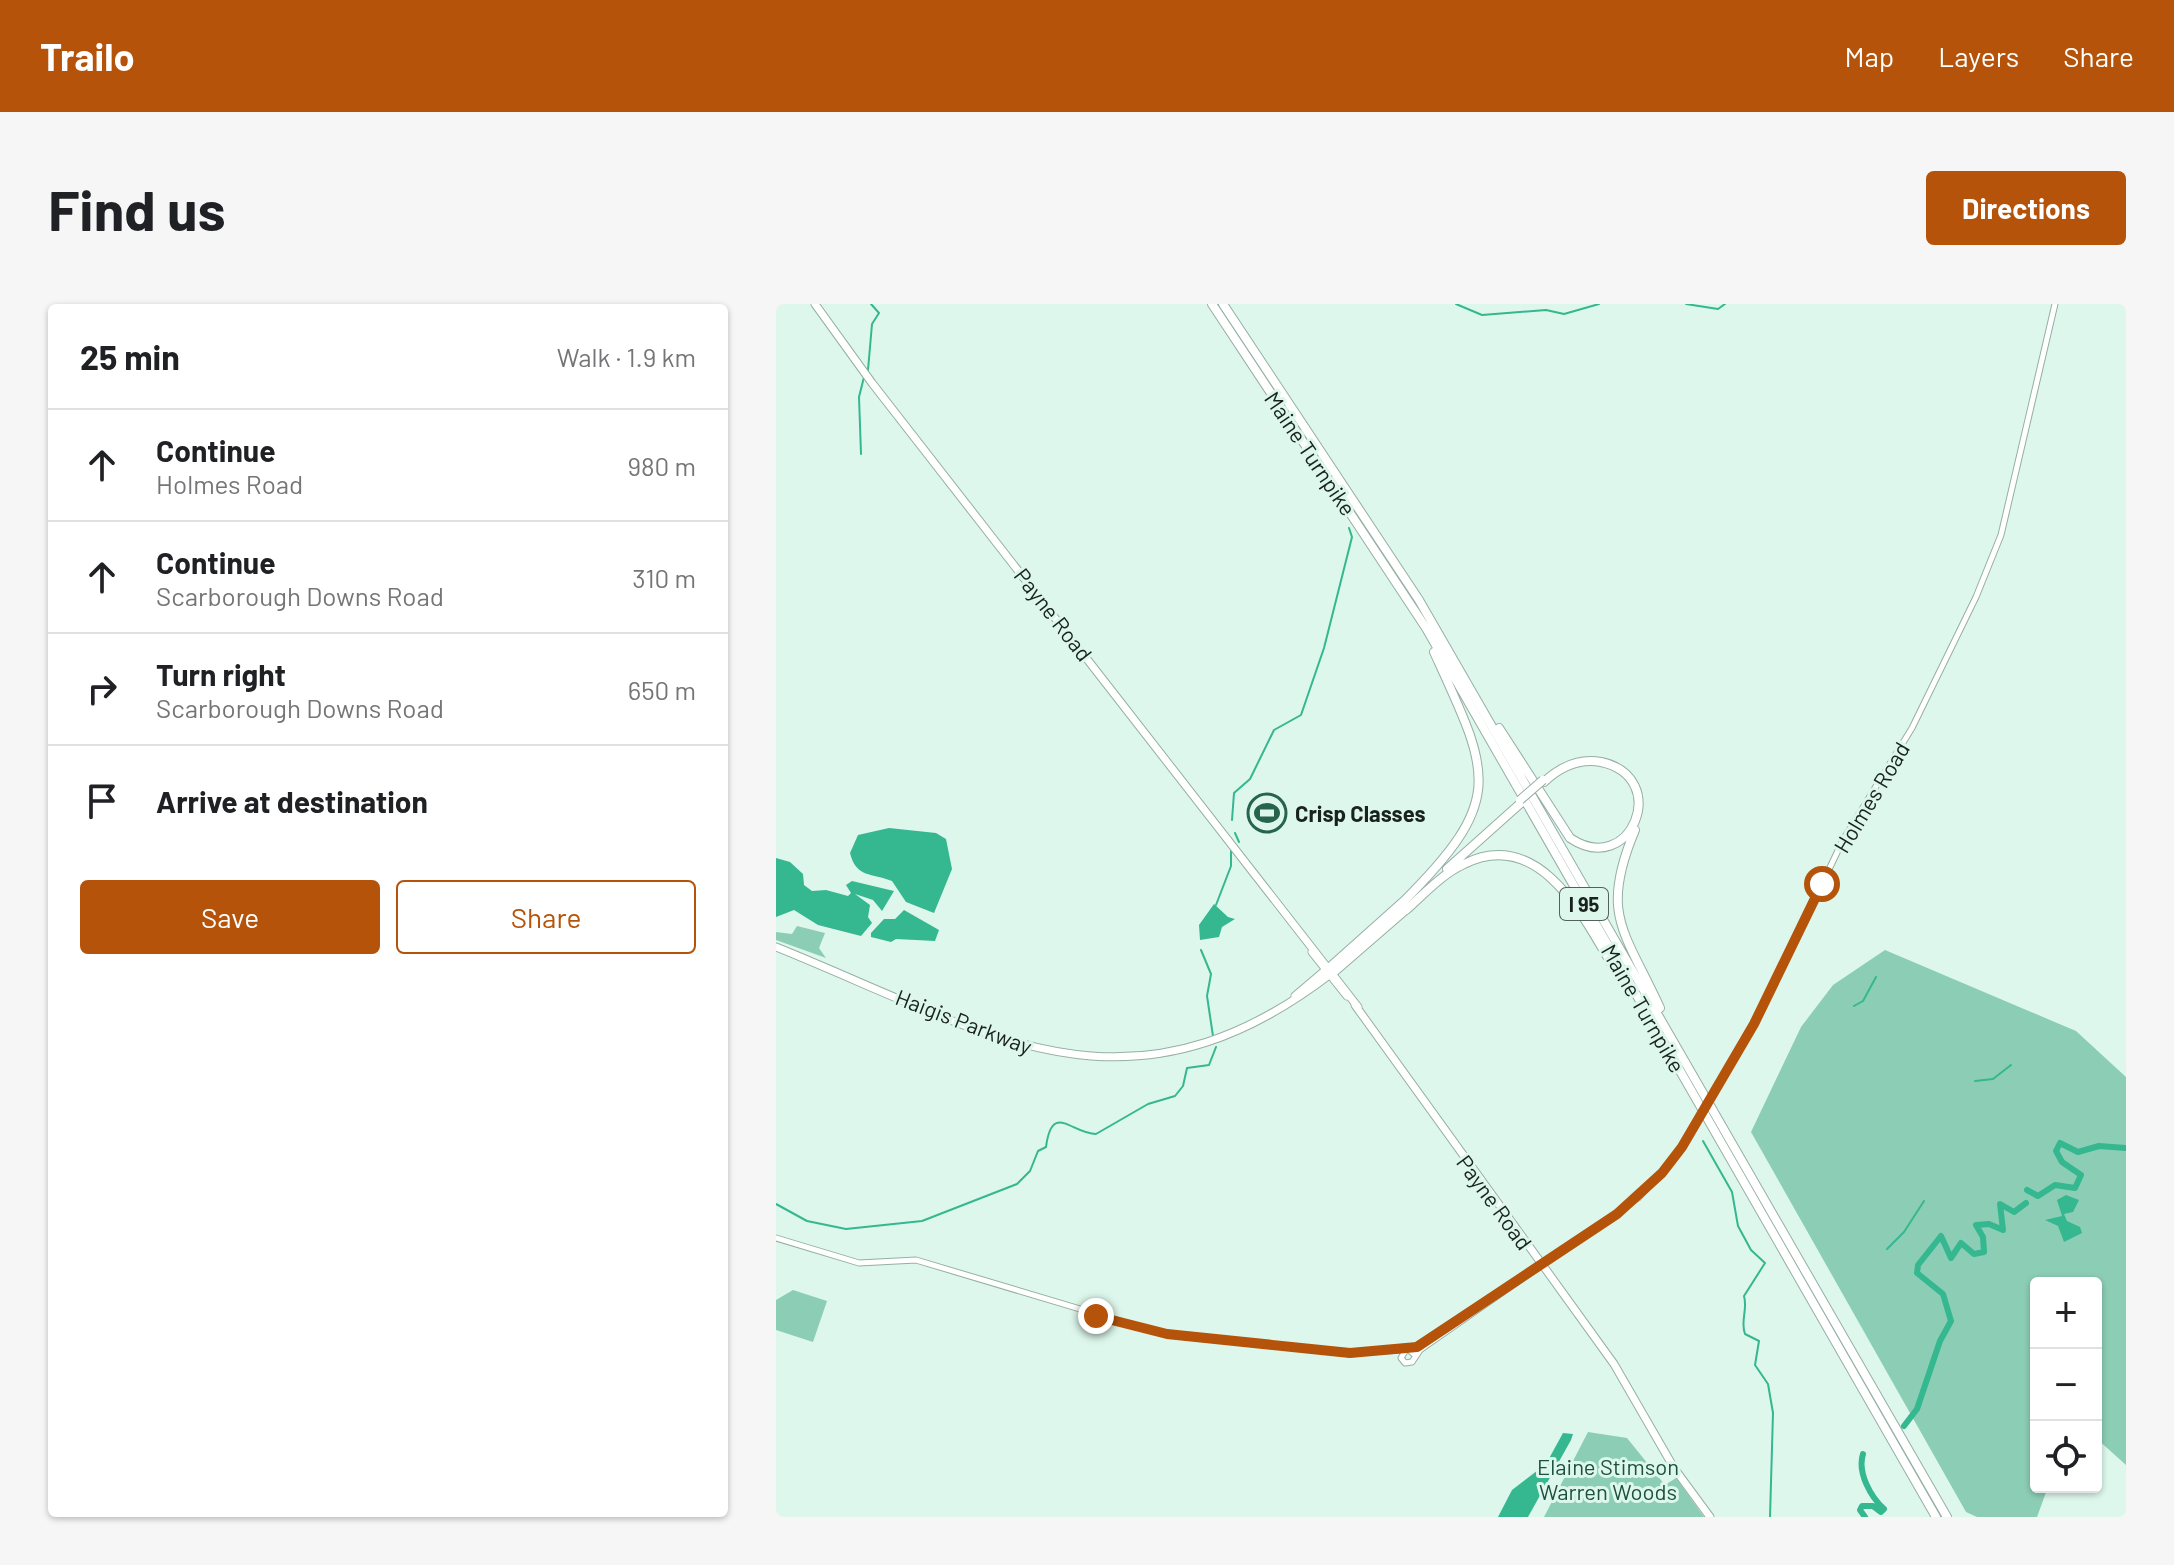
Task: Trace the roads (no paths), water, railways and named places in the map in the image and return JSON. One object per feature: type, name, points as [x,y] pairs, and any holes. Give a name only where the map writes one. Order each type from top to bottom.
[{"type":"highway","name":"Maine Turnpike","points":[[1212,304],[1413,607],[1936,1517]]},
{"type":"highway","name":"Maine Turnpike","points":[[1223,304],[1400,569],[1947,1517]]},
{"type":"highway","points":[[1405,906],[1461,838],[1475,804],[1479,776],[1470,731],[1413,607]]},
{"type":"highway","points":[[1330,971],[1405,906],[1521,801],[1543,781],[1563,767],[1597,761],[1616,767],[1629,777],[1637,791],[1639,806],[1636,821],[1621,840],[1607,846],[1591,847],[1570,838],[1471,681],[1463,675]]},
{"type":"highway","points":[[1543,781],[1569,763],[1593,760],[1622,769],[1637,787],[1641,810],[1618,873],[1617,904],[1625,934],[1680,1052]]},
{"type":"highway","points":[[1405,906],[1447,874],[1474,859],[1505,856],[1535,865],[1554,879],[1571,900],[1682,1074]]},
{"type":"main road","name":"Payne Road","points":[[815,304],[872,383],[1358,1007],[1614,1364],[1674,1468],[1710,1517]]},
{"type":"main road","name":"Haigis Parkway","points":[[776,947],[1007,1040],[1074,1056],[1125,1058],[1187,1049],[1243,1030],[1292,1001],[1330,971]]},
{"type":"street","name":"Holmes Road","points":[[1413,1352],[1638,1198],[1675,1158],[1769,996],[1843,840],[1925,702],[1986,574],[2003,526],[2055,304]]},
{"type":"street","points":[[776,1238],[859,1263],[916,1260],[1084,1313],[1157,1332],[1350,1353],[1413,1352],[1408,1363],[1402,1353]]},
{"type":"waterway","points":[[868,370],[872,324],[879,313],[871,304]]},
{"type":"waterway","points":[[1456,304],[1482,315],[1546,310],[1564,314],[1599,304]]},
{"type":"waterway","points":[[1686,304],[1718,309],[1725,304]]},
{"type":"waterway","points":[[861,454],[859,397],[864,377]]},
{"type":"waterway","points":[[1232,820],[1234,793],[1250,779],[1274,730],[1301,715],[1324,648],[1352,537],[1349,528]]},
{"type":"waterway","points":[[1235,833],[1239,842]]},
{"type":"waterway","points":[[1216,905],[1231,866],[1231,850]]},
{"type":"waterway","points":[[1201,950],[1211,974],[1207,996],[1213,1036]]},
{"type":"waterway","points":[[1854,1006],[1863,1001],[1876,977]]},
{"type":"waterway","points":[[776,1204],[807,1221],[846,1229],[922,1221],[1017,1184],[1030,1171],[1038,1151],[1046,1147],[1049,1133],[1058,1123],[1096,1134],[1148,1104],[1175,1096],[1183,1086],[1187,1068],[1209,1065],[1216,1047]]},
{"type":"waterway","points":[[1975,1081],[1993,1079],[2011,1065]]},
{"type":"waterway","points":[[1703,1141],[1732,1192],[1738,1226],[1751,1250],[1765,1263],[1744,1296],[1743,1325],[1745,1334],[1759,1341],[1755,1365],[1768,1384],[1773,1413],[1770,1517]]},
{"type":"waterway","points":[[2027,1190],[2038,1196],[2055,1185],[2075,1188],[2081,1175],[2062,1162],[2056,1151],[2060,1143],[2078,1152],[2099,1146],[2126,1148]]},
{"type":"waterway","points":[[1887,1249],[1904,1232],[1924,1201]]},
{"type":"waterway","points":[[1904,1426],[1917,1409],[1940,1341],[1951,1321],[1943,1294],[1917,1273],[1918,1265],[1941,1236],[1951,1258],[1961,1243],[1974,1254],[1984,1252],[1983,1237],[1976,1225],[1989,1224],[2003,1230],[2000,1204],[2014,1212],[2026,1203]]},
{"type":"waterway","points":[[1863,1454],[1862,1469],[1866,1484],[1884,1509],[1881,1512],[1873,1506],[1862,1506],[1860,1510],[1865,1517]]},
{"type":"place","name":"Crisp Classes","points":[[1267,813]]},
{"type":"park label","name":"Elaine Stimson Warren Woods","points":[[1608,1478]]}]
